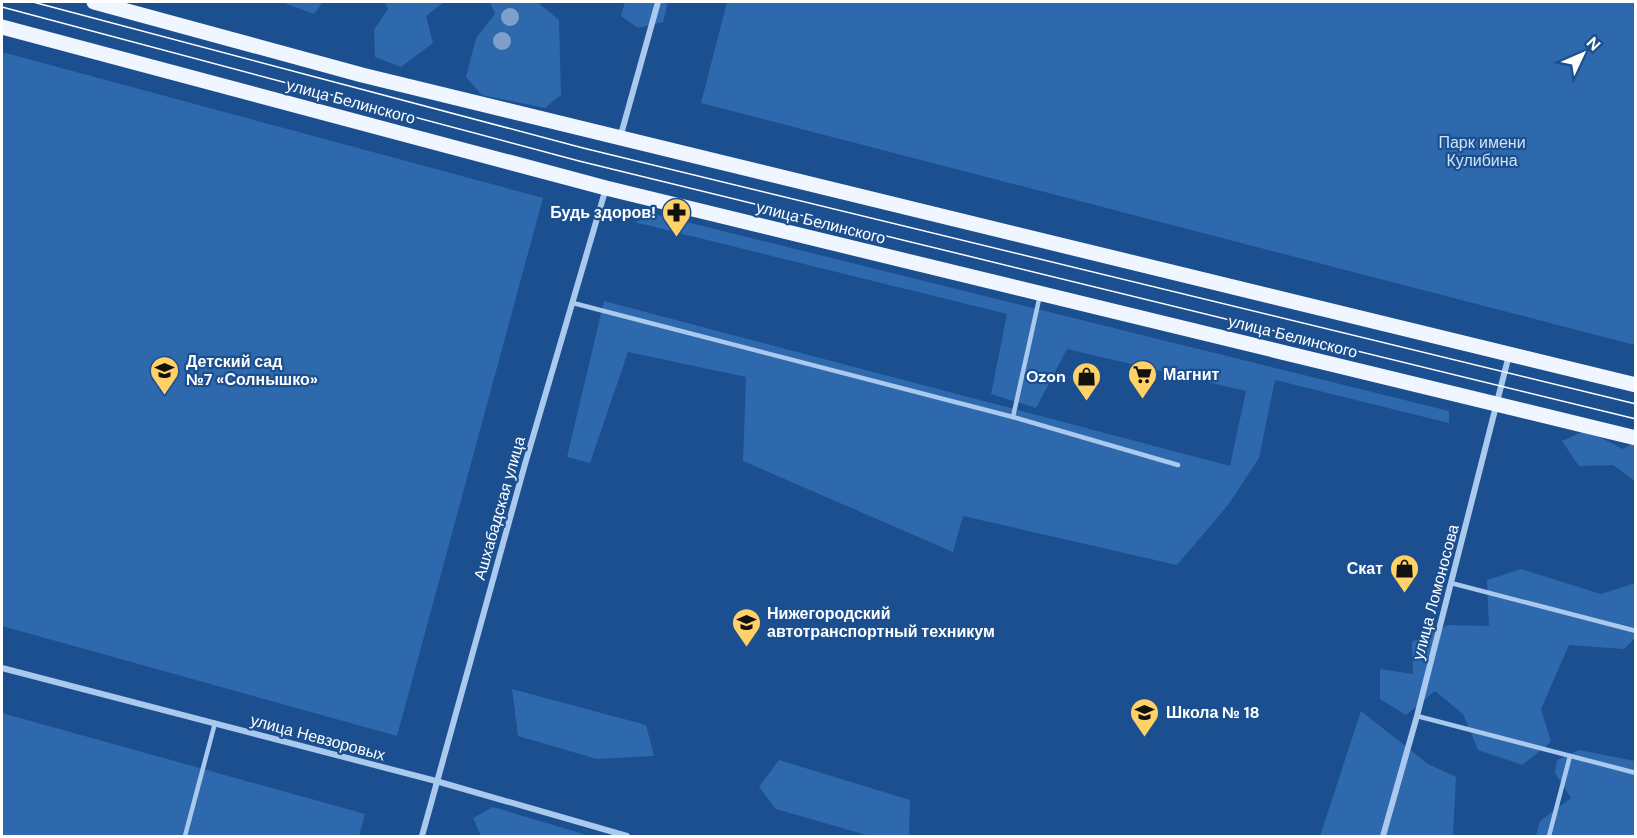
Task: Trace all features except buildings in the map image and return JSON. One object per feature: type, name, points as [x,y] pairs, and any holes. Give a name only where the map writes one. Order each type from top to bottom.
[{"type":"main road","name":"улица Белинского","points":[[94,2],[362,75],[1635,385]]},
{"type":"main road","name":"улица Белинского","points":[[2,27],[606,188],[1635,438]]},
{"type":"street","points":[[620,138],[658,2]]},
{"type":"street","name":"Ашхабадская улица","points":[[422,837],[525,464],[606,188]]},
{"type":"street","name":"улица Ломоносова","points":[[1383,837],[1509,354]]},
{"type":"street","name":"улица Невзоровых","points":[[2,668],[436,781],[627,837]]},
{"type":"lane","points":[[1013,417],[1040,293]]},
{"type":"lane","points":[[573,303],[1013,417],[1178,465]]},
{"type":"lane","points":[[1451,583],[1635,631]]},
{"type":"lane","points":[[1416,716],[1635,773]]},
{"type":"lane","points":[[185,837],[214,723]]},
{"type":"lane","points":[[1549,837],[1570,756]]},
{"type":"green space","points":[[282,2],[323,2],[314,14]]},
{"type":"green space","points":[[385,2],[444,2],[426,16],[433,43],[401,67],[375,57],[374,30],[388,9]]},
{"type":"green space","points":[[490,2],[537,2],[559,20],[561,95],[545,108],[482,95],[466,77],[476,38],[495,14]]},
{"type":"green space","points":[[625,2],[668,2],[663,22],[638,28],[621,16]]},
{"type":"green space","name":"Парк имени Кулибина","points":[[727,2],[1635,2],[1635,345],[701,103]]},
{"type":"green space","points":[[2,52],[543,198],[397,736],[2,626]]},
{"type":"green space","points":[[658,215],[1449,411],[1449,423],[1275,380],[1259,458],[1228,505],[1177,565],[963,516],[953,552],[743,461],[746,377],[628,352],[590,463],[567,457],[604,301],[1230,466],[1246,391],[1067,349],[1036,408],[991,394],[1007,314],[634,222]]},
{"type":"green space","points":[[1586,430],[1623,449],[1635,442],[1635,481],[1613,465],[1579,466],[1562,441]]},
{"type":"green space","points":[[1521,569],[1601,594],[1635,583],[1635,638],[1624,649],[1569,645],[1541,709],[1551,742],[1522,765],[1478,750],[1463,714],[1435,691],[1406,715],[1380,699],[1380,669],[1413,674],[1412,642],[1448,625],[1489,626],[1487,580]]},
{"type":"green space","points":[[512,689],[646,725],[654,756],[597,759],[518,736]]},
{"type":"green space","points":[[1361,711],[1428,764],[1456,777],[1453,836],[1320,836]]},
{"type":"green space","points":[[2,713],[365,814],[359,836],[2,836]]},
{"type":"green space","points":[[1579,750],[1635,761],[1635,836],[1536,836],[1540,821],[1571,798],[1555,773],[1557,760]]},
{"type":"green space","points":[[779,760],[910,800],[909,836],[870,836],[776,809],[759,787]]},
{"type":"green space","points":[[493,807],[590,836],[481,836],[473,818]]},
{"type":"tram line","points":[[33,2],[583,148],[1636,404]]},
{"type":"tram line","points":[[2,7],[579,161],[1636,419]]},
{"type":"place","name":"Будь здоров!","points":[[677,238]]},
{"type":"place","name":"Детский сад №7 «Солнышко»","points":[[165,396]]},
{"type":"place","name":"Магнит","points":[[1142,400]]},
{"type":"place","name":"Ozon","points":[[1087,402]]},
{"type":"place","name":"Скат","points":[[1404,594]]},
{"type":"place","name":"Нижегородский автотранспортный техникум","points":[[746,648]]},
{"type":"place","name":"Школа № 18","points":[[1145,738]]}]
